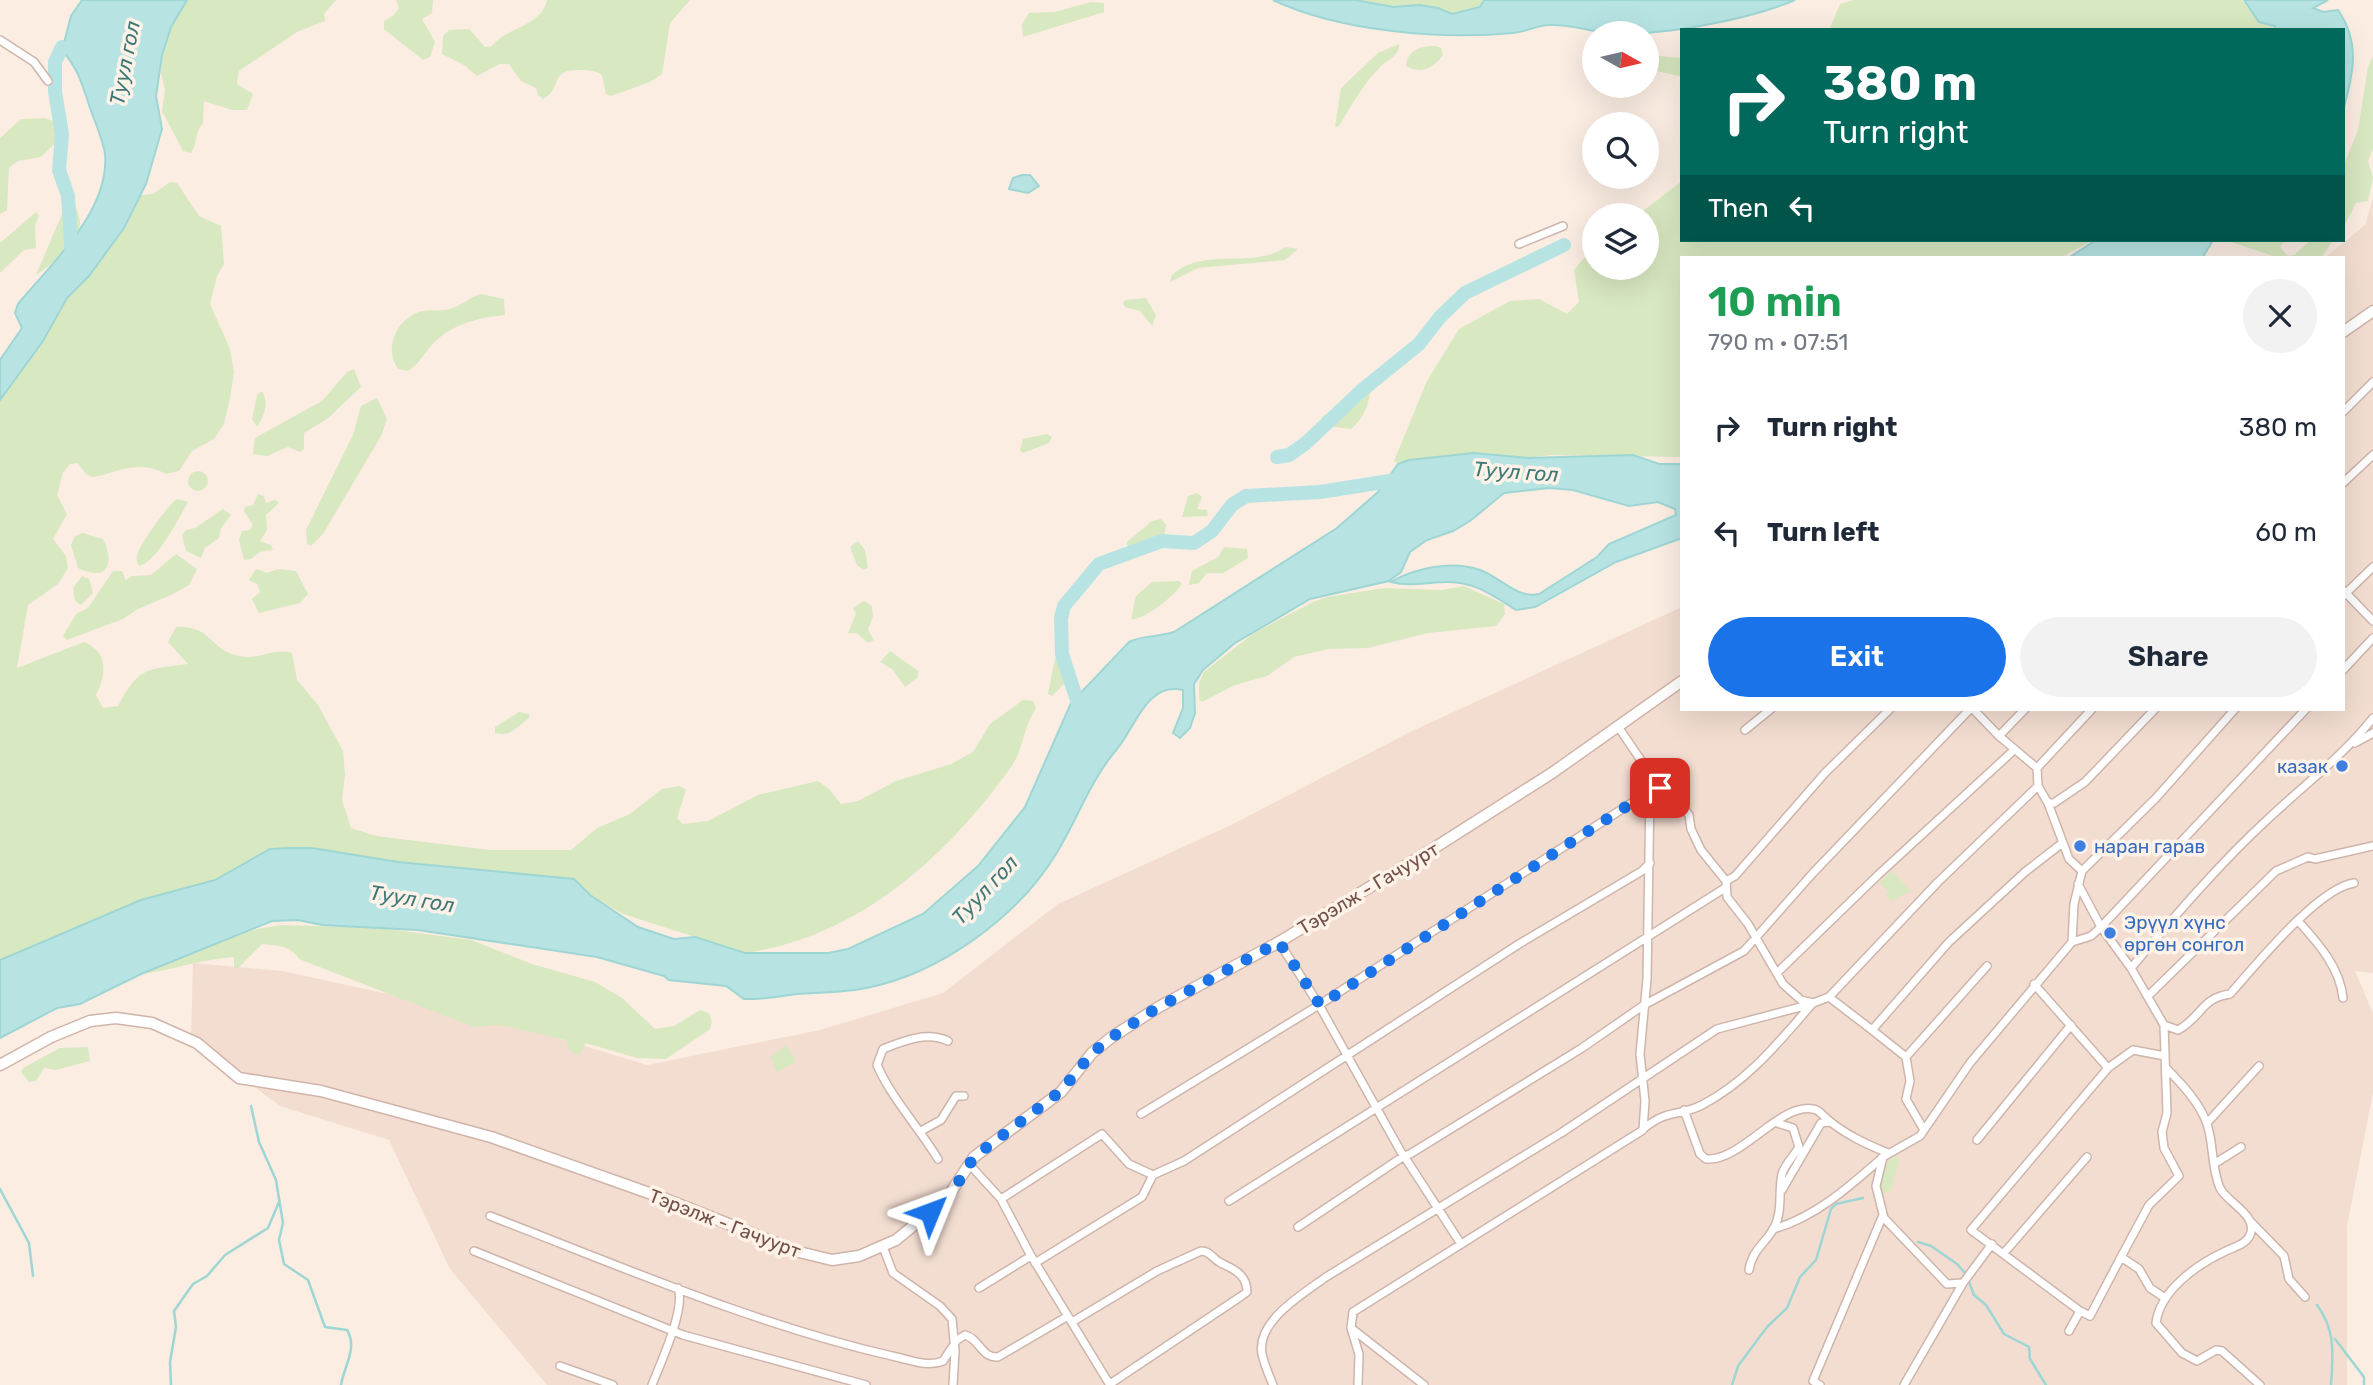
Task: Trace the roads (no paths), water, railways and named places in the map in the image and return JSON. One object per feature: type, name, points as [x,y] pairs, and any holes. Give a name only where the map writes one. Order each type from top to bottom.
[{"type":"main road","points":[[2345,331],[2373,311]]},
{"type":"main road","name":"Тэрэлж - Гачуурт","points":[[0,1065],[51,1037],[90,1021],[105,1018],[136,1020],[184,1036],[239,1078],[321,1091],[491,1137],[663,1198],[799,1252],[839,1259],[883,1247],[947,1198],[969,1164],[1061,1091],[1086,1060],[1112,1037],[1157,1008],[1279,942],[1431,850],[1619,727],[1680,682]]},
{"type":"street","points":[[0,40],[34,62],[48,81]]},
{"type":"street","points":[[1519,244],[1563,226]]},
{"type":"street","points":[[2345,410],[2373,382]]},
{"type":"street","points":[[2345,481],[2373,455]]},
{"type":"street","points":[[2345,592],[2373,567]]},
{"type":"street","points":[[2345,594],[2373,621]]},
{"type":"street","points":[[2345,668],[2373,638]]},
{"type":"street","points":[[1745,730],[1769,711]]},
{"type":"street","points":[[1229,1201],[1375,1110],[1386,1100],[1647,940],[1652,932],[1725,885],[1825,773],[1888,711]]},
{"type":"street","points":[[1298,1227],[1404,1156],[1517,1088],[1644,1005],[1744,951],[1831,853],[1969,711]]},
{"type":"street","points":[[1973,711],[2037,768]]},
{"type":"street","points":[[1999,736],[2023,711]]},
{"type":"street","points":[[2082,871],[2069,859],[2061,844],[2048,803],[2038,786],[2037,768],[2090,711]]},
{"type":"street","points":[[2048,803],[2054,803],[2085,782],[2153,711]]},
{"type":"street","points":[[2072,942],[2078,884],[2082,871],[2156,798],[2233,711]]},
{"type":"street","points":[[1749,1270],[1758,1245],[1773,1229],[1812,1212],[1844,1191],[1885,1155],[1912,1143],[1970,1063],[2072,942],[2091,936],[2101,927],[2304,711]]},
{"type":"street","points":[[2350,746],[2373,718]]},
{"type":"street","points":[[1619,727],[1651,775],[1647,940],[1640,1054],[1645,1101],[1643,1130]]},
{"type":"street","points":[[2131,968],[2231,855],[2328,763],[2373,733]]},
{"type":"street","points":[[1778,972],[1878,875],[2014,750]]},
{"type":"street","points":[[1273,1385],[1261,1352],[1264,1335],[1287,1306],[1326,1277],[1561,1133],[1717,1029],[1829,997],[1938,882],[2038,786]]},
{"type":"street","points":[[1141,1114],[1320,1005],[1650,791],[1667,788],[1689,815],[1691,829],[1701,850],[1725,885],[1734,910],[1748,924],[1788,991],[1813,1003]]},
{"type":"street","points":[[1872,1030],[1950,942],[2025,872],[2061,844]]},
{"type":"street","points":[[2148,996],[2276,871],[2308,857],[2335,856],[2373,846]]},
{"type":"street","points":[[979,1288],[1142,1197],[1153,1174],[1184,1161],[1519,944],[1642,871],[1650,862]]},
{"type":"street","points":[[2164,1024],[2178,1030],[2187,1025],[2213,996],[2230,994],[2299,922],[2341,885],[2354,883]]},
{"type":"street","points":[[2078,884],[2101,927],[2131,968],[2164,1024],[2165,1056],[2164,1148],[2179,1176],[2149,1205],[2090,1315],[2080,1311],[1971,1230],[2108,1068],[2133,1050],[2165,1056]]},
{"type":"street","points":[[2299,922],[2327,956],[2342,986],[2343,998]]},
{"type":"street","points":[[1279,942],[1320,1005],[1375,1110],[1461,1244]]},
{"type":"street","points":[[1906,1057],[1987,966]]},
{"type":"street","points":[[2034,984],[2108,1068]]},
{"type":"street","points":[[1829,997],[1906,1057],[1910,1081],[1906,1099],[1924,1130]]},
{"type":"street","points":[[1358,1385],[1359,1354],[1351,1328],[1353,1312],[1357,1308],[1643,1130],[1664,1114],[1701,1105],[1745,1076],[1774,1050],[1813,1003]]},
{"type":"street","points":[[1976,1140],[2071,1026]]},
{"type":"street","points":[[938,1159],[921,1131],[893,1098],[877,1065],[877,1056],[883,1049],[919,1037],[939,1037],[948,1041]]},
{"type":"street","points":[[2207,1123],[2259,1066]]},
{"type":"street","points":[[2165,1068],[2183,1085],[2207,1123],[2220,1190],[2279,1249],[2289,1269],[2289,1279],[2305,1297]]},
{"type":"street","points":[[921,1131],[941,1121],[956,1096],[964,1096]]},
{"type":"street","points":[[1684,1110],[1700,1154],[1709,1160],[1721,1157],[1788,1115],[1811,1108],[1819,1110],[1845,1133],[1885,1155]]},
{"type":"street","points":[[1781,1191],[1821,1123],[1830,1122]]},
{"type":"street","points":[[1773,1229],[1784,1167],[1799,1147],[1799,1140],[1788,1124],[1776,1123]]},
{"type":"street","points":[[1000,1199],[1101,1134],[1129,1164],[1153,1174]]},
{"type":"street","points":[[2214,1164],[2241,1147]]},
{"type":"street","points":[[1885,1155],[1876,1186],[1883,1215],[1893,1230],[1947,1284],[1963,1283]]},
{"type":"street","points":[[2004,1253],[2087,1157]]},
{"type":"street","points":[[969,1164],[1000,1199],[1033,1259],[1109,1383]]},
{"type":"street","points":[[1815,1383],[1883,1215]]},
{"type":"street","points":[[490,1216],[814,1338],[924,1363],[943,1361],[961,1336],[970,1336],[984,1353],[998,1357],[1157,1271],[1201,1251],[1208,1251],[1220,1263],[1231,1265],[1246,1283],[1247,1292],[1240,1297],[1109,1383],[1099,1385]]},
{"type":"street","points":[[2247,1217],[2252,1228],[2250,1237],[2244,1243],[2201,1265],[2165,1298],[2158,1308],[2156,1323],[2182,1353],[2197,1361],[2216,1350],[2222,1350],[2260,1385]]},
{"type":"street","points":[[1904,1385],[1963,1283],[1992,1244]]},
{"type":"street","points":[[883,1247],[893,1273],[948,1312],[954,1326],[953,1385]]},
{"type":"street","points":[[474,1251],[672,1330],[866,1385]]},
{"type":"street","points":[[2121,1257],[2139,1269],[2150,1288],[2165,1298]]},
{"type":"street","points":[[652,1385],[672,1330],[680,1297],[678,1288]]},
{"type":"street","points":[[2069,1331],[2080,1311]]},
{"type":"street","points":[[1351,1328],[1424,1385]]},
{"type":"street","points":[[560,1366],[613,1385]]},
{"type":"water","name":"Туул гол","points":[[82,0],[187,0],[171,27],[162,55],[156,96],[162,129],[146,184],[124,228],[89,276],[67,298],[43,341],[0,400],[0,360],[22,328],[15,313],[18,304],[76,235],[98,196],[104,175],[105,154],[101,137],[79,78],[62,51],[71,16]]},
{"type":"water","points":[[1273,0],[1355,0],[1393,7],[1420,5],[1452,14],[1480,7],[1484,0],[1795,0],[1703,26],[1659,31],[1659,21],[1582,21],[1582,29],[1550,25],[1513,33],[1422,34],[1328,19]]},
{"type":"water","points":[[2244,0],[2328,0],[2313,8],[2323,12],[2338,10],[2350,35],[2353,59],[2345,104],[2345,28],[2276,28],[2259,22]]},
{"type":"water","points":[[1030,175],[1039,186],[1028,193],[1009,189],[1013,178]]},
{"type":"water","points":[[2093,242],[2212,242],[2204,256],[2072,256]]},
{"type":"water","name":"Туул гол","points":[[1474,453],[1528,458],[1633,455],[1659,464],[1680,464],[1680,539],[1616,562],[1535,607],[1516,610],[1483,590],[1466,584],[1391,582],[1422,569],[1458,566],[1480,570],[1523,593],[1539,594],[1597,557],[1609,544],[1676,515],[1675,509],[1658,502],[1629,506],[1573,490],[1549,488],[1504,493],[1470,521],[1453,531],[1427,540],[1410,552],[1401,572],[1389,581],[1310,599],[1235,643],[1203,670],[1194,684],[1195,713],[1190,728],[1180,738],[1173,733],[1183,708],[1183,690],[1160,692],[1151,699],[1099,773],[1056,854],[1021,900],[974,939],[921,970],[894,981],[857,990],[744,999],[726,986],[669,980],[664,976],[597,957],[418,930],[322,925],[298,920],[272,921],[141,974],[80,1004],[57,1008],[0,1038],[0,960],[141,900],[215,880],[270,849],[312,848],[398,862],[574,879],[590,895],[638,927],[674,939],[695,937],[745,953],[828,953],[848,949],[923,914],[978,866],[1025,807],[1071,703],[1129,642],[1174,632],[1337,528],[1378,492],[1398,464],[1409,460]]},
{"type":"waterway","points":[[62,47],[55,62],[55,92],[62,134],[59,170],[68,196],[72,259]]},
{"type":"waterway","points":[[1277,457],[1289,455],[1306,443],[1361,391],[1419,344],[1440,317],[1465,293],[1564,245]]},
{"type":"waterway","points":[[1081,713],[1062,654],[1061,618],[1064,606],[1099,564],[1162,541],[1194,543],[1212,531],[1232,505],[1246,496],[1320,492],[1402,479]]},
{"type":"waterway","points":[[251,1106],[259,1142],[276,1180],[283,1223],[279,1240],[284,1264],[308,1280],[325,1327],[347,1330],[350,1337],[351,1350],[341,1385]]},
{"type":"waterway","points":[[0,1189],[29,1243],[33,1276]]},
{"type":"waterway","points":[[1732,1385],[1738,1366],[1767,1327],[1787,1308],[1800,1277],[1816,1260],[1831,1209],[1836,1204],[1863,1198]]},
{"type":"waterway","points":[[171,1385],[170,1362],[176,1327],[174,1311],[193,1284],[207,1276],[225,1255],[268,1228],[279,1202]]},
{"type":"waterway","points":[[1918,1242],[1931,1246],[1957,1264],[1966,1274],[1974,1295],[1986,1305],[2004,1334],[2029,1347],[2030,1359],[2046,1385]]},
{"type":"waterway","points":[[2317,1305],[2330,1334],[2331,1385]]},
{"type":"waterway","points":[[2335,1339],[2364,1377],[2364,1385]]},
{"type":"place","name":"казак","points":[[2342,766]]},
{"type":"place","name":"наран гарав","points":[[2080,846]]},
{"type":"place","name":"Эрүүл хүнс өргөн сонгол","points":[[2110,933]]}]
